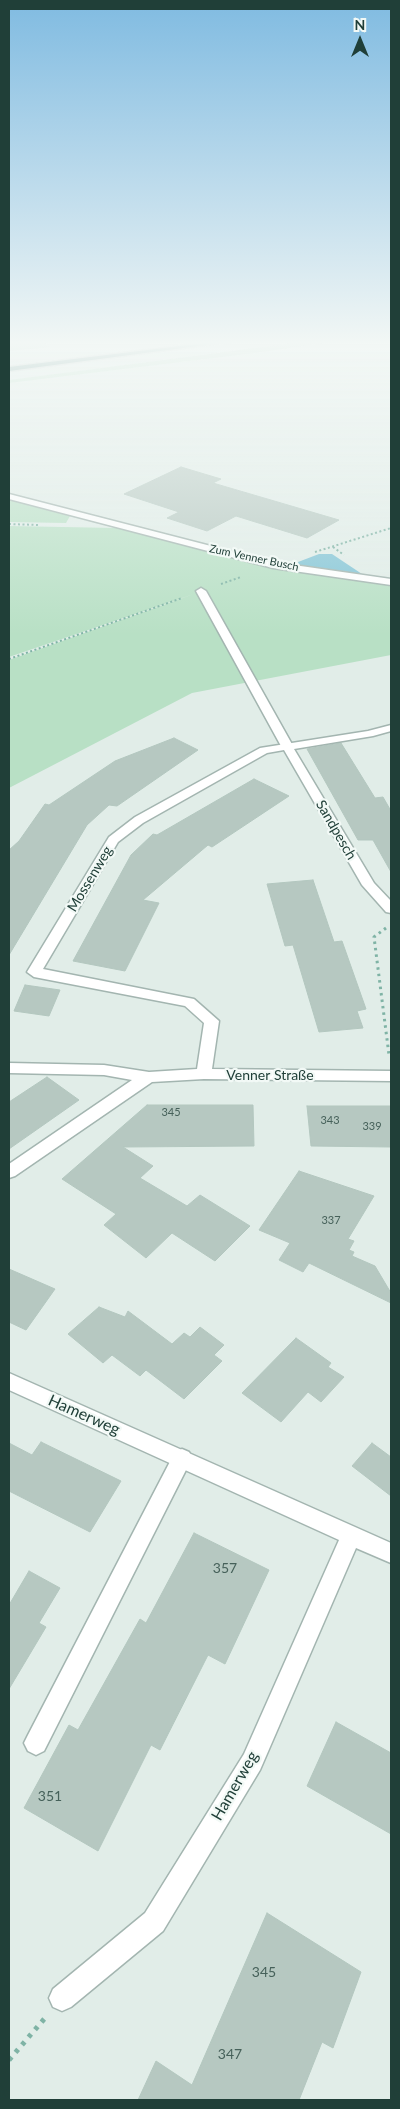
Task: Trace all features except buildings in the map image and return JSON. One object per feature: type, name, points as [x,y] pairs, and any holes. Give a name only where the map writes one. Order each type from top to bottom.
[{"type":"street","name":"Zum Venner Busch","points":[[9,496],[273,565],[387,581]]},
{"type":"street","points":[[387,581],[391,589]]},
{"type":"street","name":"Sandpesch","points":[[201,591],[287,746],[369,885],[391,909]]},
{"type":"street","name":"Mossenweg","points":[[204,1074],[212,1020],[189,1002],[34,972],[113,840],[139,820],[264,750],[369,734],[391,728]]},
{"type":"street","name":"Venner Straße","points":[[9,1068],[104,1070],[149,1077],[204,1074],[391,1076]]},
{"type":"street","name":"Venner Straße","points":[[9,1172],[128,1089],[149,1077]]},
{"type":"street","name":"Hamerweg","points":[[9,1381],[391,1553]]},
{"type":"street","points":[[36,1743],[182,1458]]},
{"type":"street","name":"Hamerweg","points":[[62,1998],[154,1922],[252,1762],[351,1535]]},
{"type":"path","points":[[9,659],[273,565],[391,528]]},
{"type":"path","points":[[391,924],[374,937],[391,1076]]},
{"type":"path","points":[[9,2060],[62,1998]]},
{"type":"green space","points":[[9,500],[70,516],[66,523],[9,522]]},
{"type":"green space","points":[[9,526],[117,528],[273,567],[391,584],[391,655],[192,693],[9,788],[9,660],[194,594],[9,657]]},
{"type":"water","points":[[319,554],[332,554],[362,574],[299,565],[298,562]]}]
